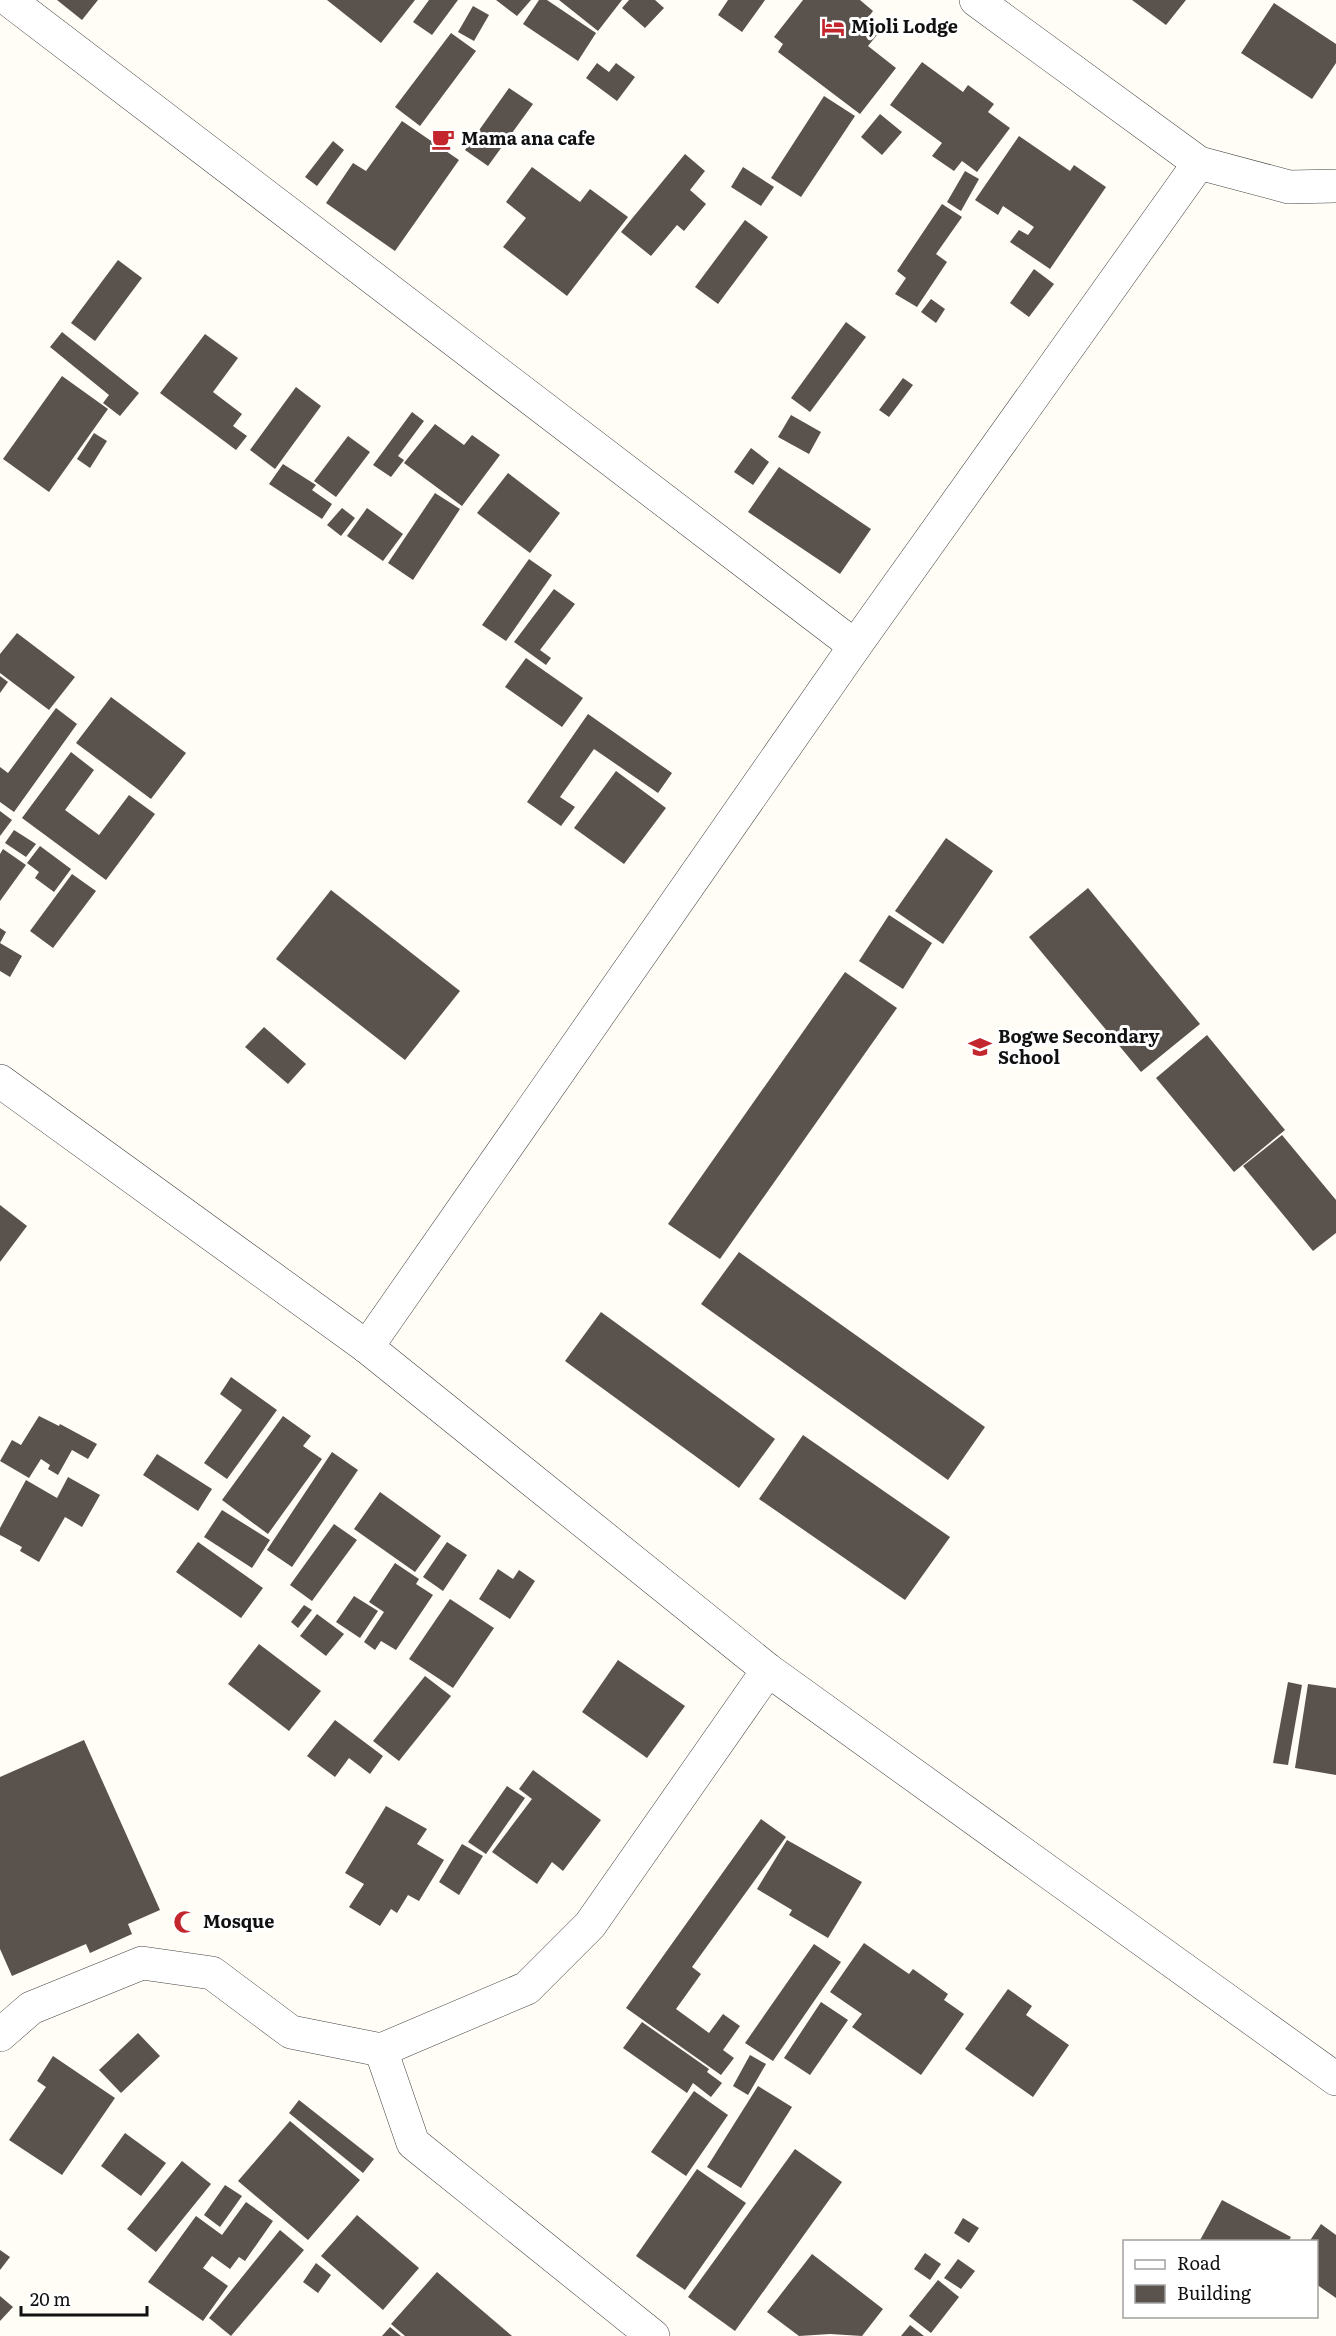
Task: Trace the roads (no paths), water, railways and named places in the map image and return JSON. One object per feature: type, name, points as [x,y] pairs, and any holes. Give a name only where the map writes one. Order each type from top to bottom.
[{"type":"street","points":[[9,0],[855,646]]},
{"type":"street","points":[[976,0],[1199,163],[1289,187],[1336,186]]},
{"type":"street","points":[[367,1347],[855,646],[1199,163]]},
{"type":"street","points":[[0,1081],[367,1347],[768,1670],[1336,2079]]},
{"type":"street","points":[[0,2035],[31,2008],[142,1963],[212,1973],[291,2032],[381,2050],[527,1988],[590,1925],[768,1670]]},
{"type":"street","points":[[381,2050],[413,2144],[653,2336]]},
{"type":"place","name":"Mjoli Lodge","points":[[833,27]]},
{"type":"place","name":"Mama ana cafe","points":[[443,139]]},
{"type":"place","name":"Bogwe Secondary School","points":[[980,1047]]},
{"type":"place","name":"Mosque","points":[[185,1922]]}]
